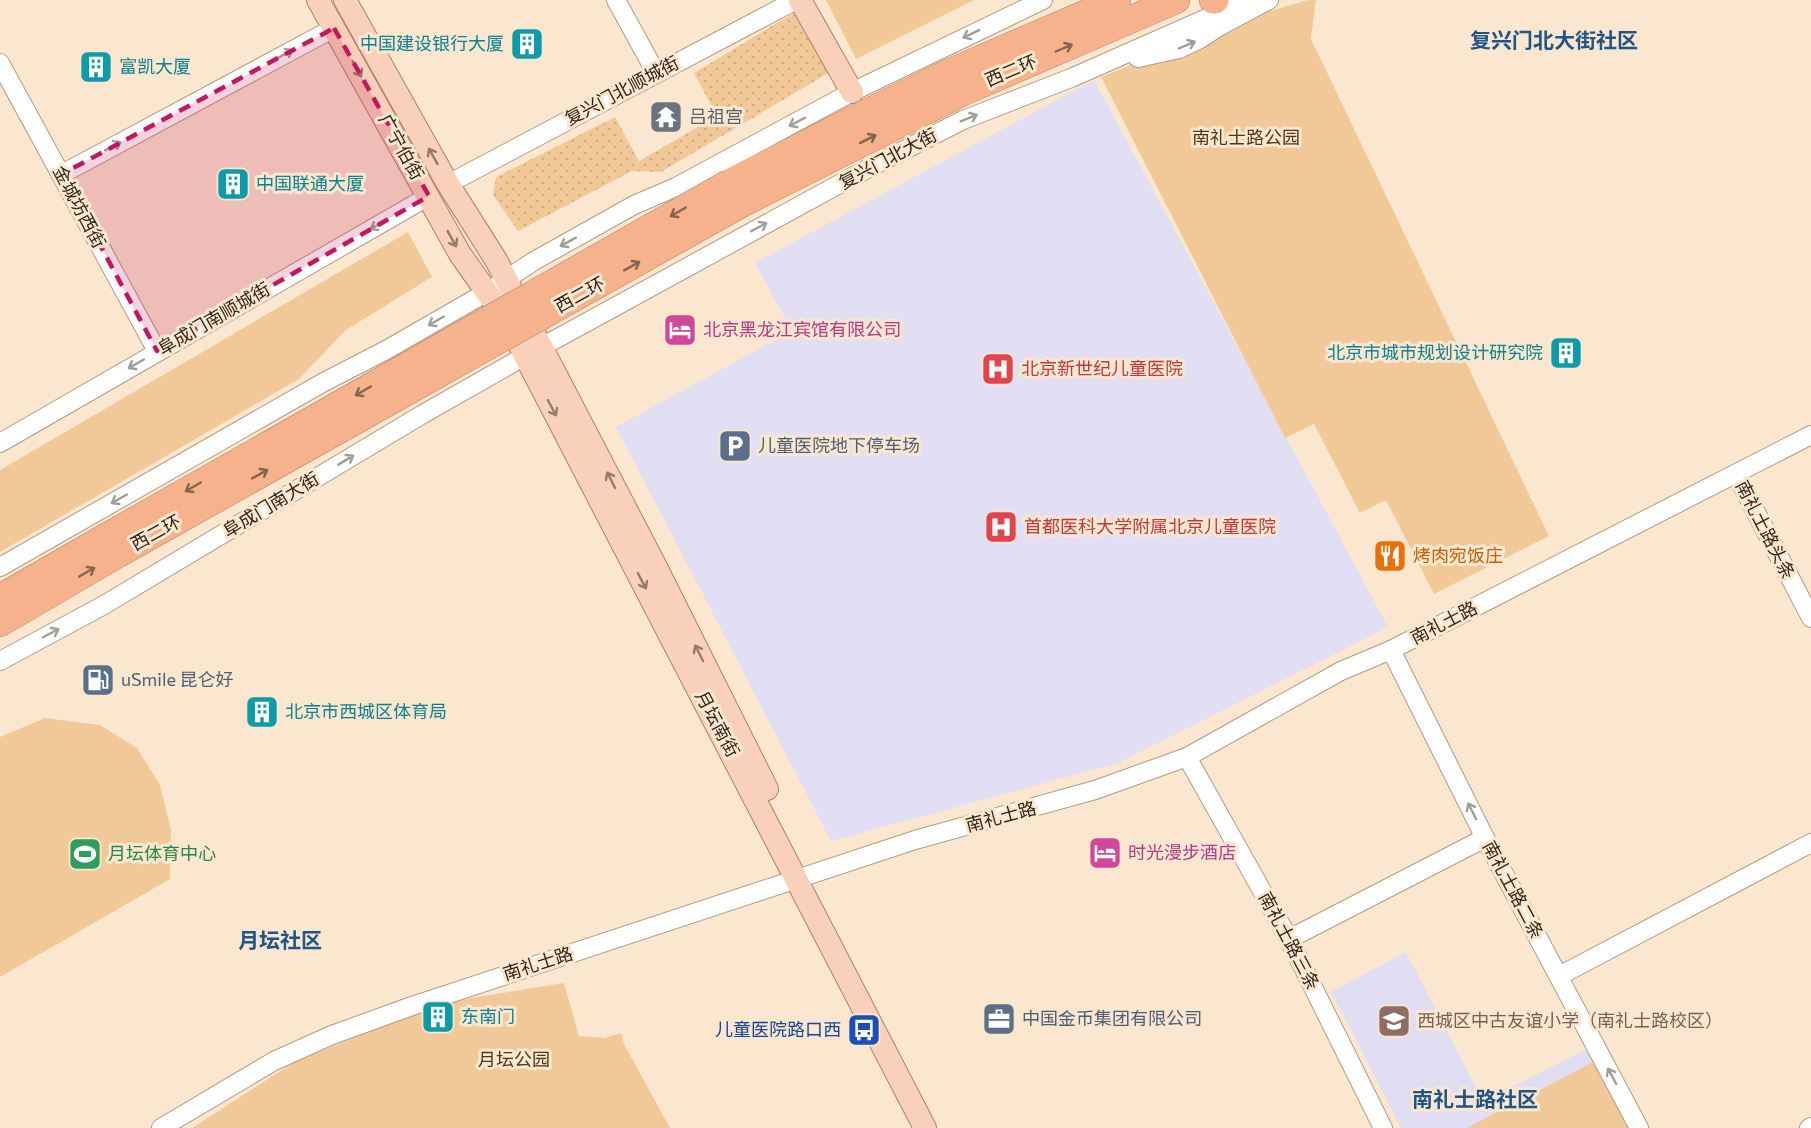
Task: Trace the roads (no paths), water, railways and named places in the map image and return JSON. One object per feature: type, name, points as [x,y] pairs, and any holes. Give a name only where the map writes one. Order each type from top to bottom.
[{"type":"highway","name":"西二环","points":[[0,623],[735,194],[854,119],[948,73],[1118,0]]},
{"type":"highway","name":"西二环","points":[[0,598],[735,194],[1176,0]]},
{"type":"main road","name":"广宁伯街","points":[[318,0],[460,254],[487,292],[515,317]]},
{"type":"main road","points":[[798,0],[852,92]]},
{"type":"main road","name":"广宁伯街","points":[[348,1],[448,184],[506,279],[515,317]]},
{"type":"main road","name":"月坛南街","points":[[515,317],[654,563],[926,1128]]},
{"type":"main road","name":"月坛南街","points":[[804,877],[941,1128]]},
{"type":"street","points":[[616,0],[656,72]]},
{"type":"street","name":"复兴门北顺城街","points":[[448,184],[656,72],[798,0]]},
{"type":"street","points":[[994,22],[1034,0]]},
{"type":"street","points":[[0,567],[314,388],[388,349],[634,205],[676,187],[852,92],[1043,0]]},
{"type":"street","name":"复兴门北大街","points":[[533,352],[753,230],[941,130],[1071,78],[1248,0]]},
{"type":"street","points":[[1071,78],[1096,76],[1145,56],[1179,49],[1269,0]]},
{"type":"street","points":[[62,174],[334,28]]},
{"type":"street","name":"金城坊西街","points":[[0,63],[157,351]]},
{"type":"street","name":"阜成门南顺城街","points":[[0,443],[429,196]]},
{"type":"street","points":[[405,381],[515,317]]},
{"type":"street","points":[[388,349],[423,414]]},
{"type":"street","name":"阜成门南大街","points":[[0,661],[104,605],[423,414],[533,352]]},
{"type":"street","name":"南礼士路","points":[[161,1128],[274,1061],[332,1035],[412,1005],[915,840],[1095,790],[1187,757],[1341,671],[1391,650],[1811,435]]},
{"type":"street","name":"南礼士路头条","points":[[1736,474],[1811,618]]},
{"type":"street","name":"南礼士路二条","points":[[1391,650],[1485,838],[1639,1128]]},
{"type":"street","name":"南礼士路三条","points":[[1187,757],[1290,939],[1383,1128]]},
{"type":"street","points":[[1290,939],[1485,838]]},
{"type":"street","points":[[1559,976],[1811,843]]},
{"type":"place","name":"中国建设银行大厦","points":[[527,44]]},
{"type":"place","name":"富凯大厦","points":[[96,67]]},
{"type":"place","name":"吕祖宫","points":[[666,117]]},
{"type":"place","name":"中国联通大厦","points":[[233,184]]},
{"type":"place","name":"北京黑龙江宾馆有限公司","points":[[680,330]]},
{"type":"place","name":"北京市城市规划设计研究院","points":[[1566,353]]},
{"type":"place","name":"北京新世纪儿童医院","points":[[998,369]]},
{"type":"place","name":"儿童医院地下停车场","points":[[735,446]]},
{"type":"place","name":"首都医科大学附属北京儿童医院","points":[[1001,527]]},
{"type":"place","name":"烤肉宛饭庄","points":[[1390,556]]},
{"type":"place","name":"uSmile 昆仑好","points":[[98,680]]},
{"type":"place","name":"北京市西城区体育局","points":[[262,712]]},
{"type":"place","name":"时光漫步酒店","points":[[1105,853]]},
{"type":"place","name":"月坛体育中心","points":[[85,854]]},
{"type":"place","name":"东南门","points":[[438,1017]]},
{"type":"place","name":"中国金币集团有限公司","points":[[999,1019]]},
{"type":"place","name":"西城区中古友谊小学（南礼士路校区）","points":[[1394,1021]]},
{"type":"place","name":"儿童医院路口西","points":[[864,1030]]},
{"type":"district","name":"复兴门北大街社区","points":[[1554,41]]},
{"type":"district","name":"月坛社区","points":[[280,941]]},
{"type":"district","name":"南礼士路社区","points":[[1475,1100]]},
{"type":"park label","name":"南礼士路公园","points":[[1246,138]]},
{"type":"park label","name":"月坛公园","points":[[514,1060]]}]
